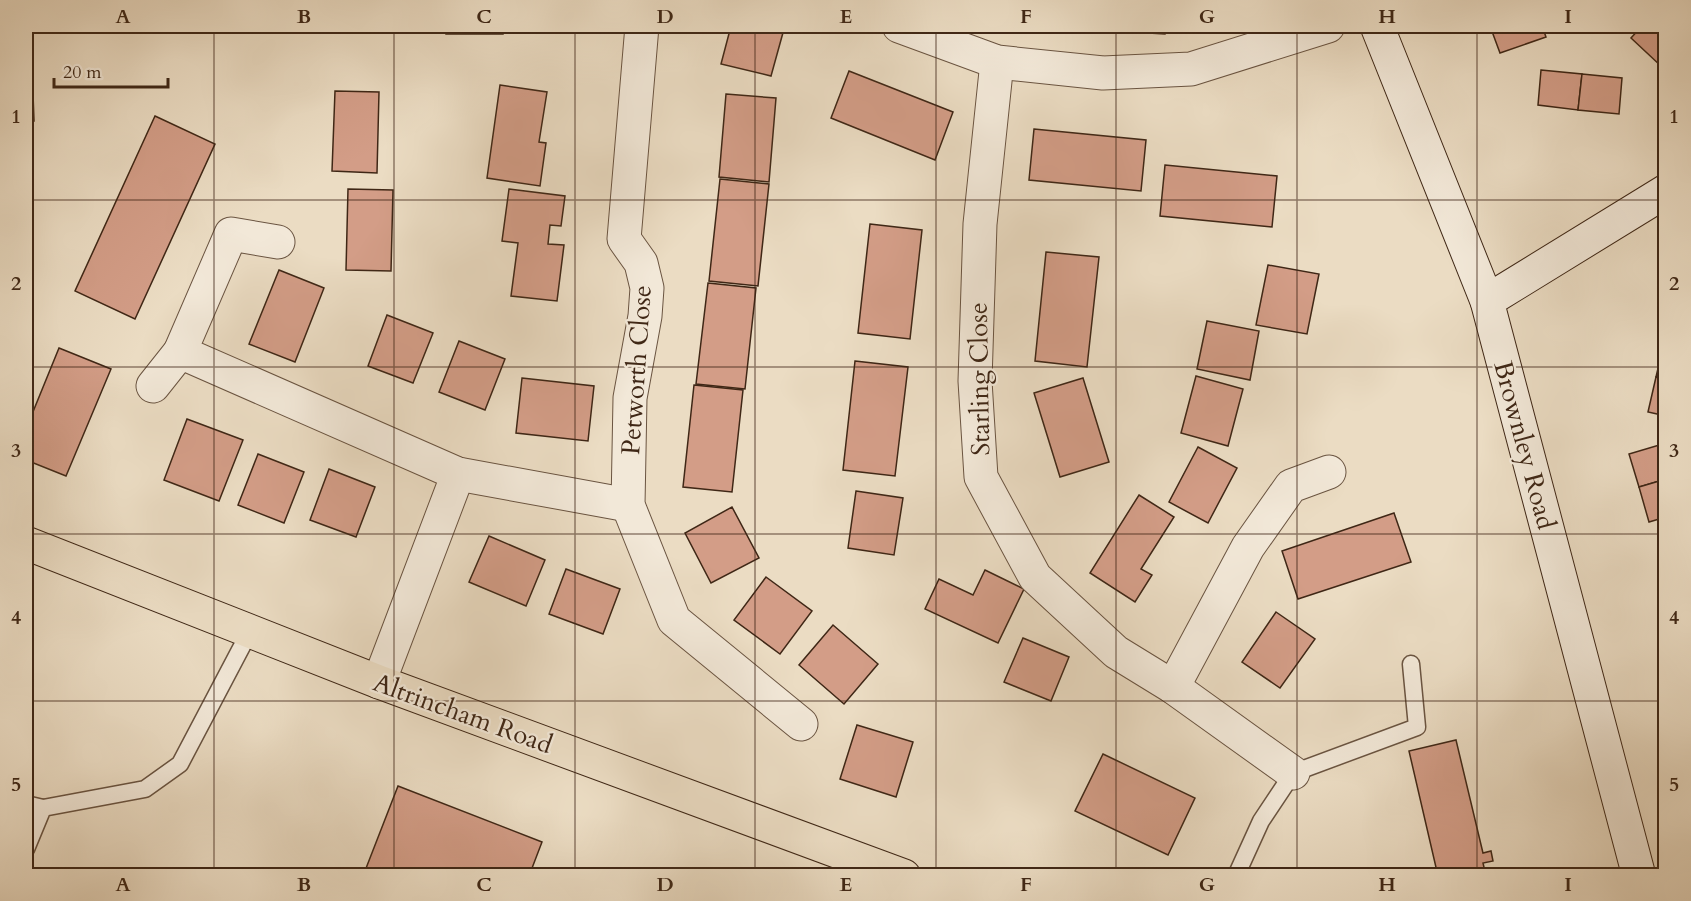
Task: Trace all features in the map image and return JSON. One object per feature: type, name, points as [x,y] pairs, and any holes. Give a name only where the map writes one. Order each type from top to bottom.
[{"type":"main road","name":"Altrincham Road","points":[[26,543],[379,682],[904,876]]},
{"type":"street","name":"Petworth Close","points":[[642,26],[624,239],[641,263],[647,288],[645,316],[630,398],[628,505],[674,620],[801,724]]},
{"type":"street","points":[[899,26],[997,62],[1103,73],[1191,69],[1328,26]]},
{"type":"street","name":"Brownley Road","points":[[1377,26],[1487,301],[1639,876]]},
{"type":"street","name":"Starling Close","points":[[997,62],[980,235],[975,381],[981,477],[1035,577],[1116,652],[1173,687],[1293,773]]},
{"type":"street","points":[[1487,301],[1665,191]]},
{"type":"street","points":[[153,386],[180,352],[231,222],[278,242]]},
{"type":"street","points":[[180,352],[458,474],[628,505]]},
{"type":"street","points":[[1173,687],[1248,547],[1291,486],[1329,472]]},
{"type":"street","points":[[379,682],[458,474]]},
{"type":"lane","points":[[26,804],[43,808],[145,789],[180,764],[250,631]]},
{"type":"lane","points":[[1236,876],[1261,820],[1293,773],[1417,727],[1411,663]]},
{"type":"lane","points":[[26,849],[43,808]]},
{"type":"building","points":[[364,26],[421,26],[421,30],[364,31]]},
{"type":"building","points":[[446,26],[503,26],[503,34],[446,34]]},
{"type":"building","points":[[731,26],[769,26],[784,29],[771,76],[721,64]]},
{"type":"building","points":[[1113,26],[1166,26],[1165,34],[1113,31]]},
{"type":"building","points":[[1490,26],[1542,26],[1546,37],[1500,53]]},
{"type":"building","points":[[1642,26],[1666,26],[1666,63],[1662,67],[1631,38]]},
{"type":"building","points":[[26,39],[31,39],[34,121],[26,121]]},
{"type":"building","points":[[1541,70],[1582,74],[1578,110],[1538,105]]},
{"type":"building","points":[[849,71],[953,112],[935,160],[831,118]]},
{"type":"building","points":[[1582,74],[1622,78],[1619,114],[1578,110]]},
{"type":"building","points":[[500,85],[547,92],[539,142],[546,143],[540,186],[487,178]]},
{"type":"building","points":[[335,91],[379,92],[377,173],[332,171]]},
{"type":"building","points":[[726,94],[776,98],[769,182],[719,177]]},
{"type":"building","points":[[155,116],[215,144],[135,319],[75,291]]},
{"type":"building","points":[[1034,129],[1146,140],[1141,191],[1029,180]]},
{"type":"building","points":[[1165,165],[1277,176],[1272,227],[1160,216]]},
{"type":"building","points":[[720,179],[769,184],[758,286],[709,281]]},
{"type":"building","points":[[348,189],[393,190],[391,271],[346,270]]},
{"type":"building","points":[[509,189],[565,196],[561,226],[550,225],[548,244],[564,245],[557,301],[511,296],[518,243],[502,241]]},
{"type":"building","points":[[870,224],[922,230],[910,339],[858,333]]},
{"type":"building","points":[[1046,252],[1099,257],[1087,367],[1035,361]]},
{"type":"building","points":[[1268,265],[1319,274],[1307,334],[1256,325]]},
{"type":"building","points":[[279,270],[324,288],[295,362],[249,344]]},
{"type":"building","points":[[708,283],[756,288],[745,389],[696,384]]},
{"type":"building","points":[[387,315],[433,333],[413,383],[368,366]]},
{"type":"building","points":[[1207,321],[1259,331],[1250,380],[1197,369]]},
{"type":"building","points":[[459,341],[505,359],[485,410],[439,392]]},
{"type":"building","points":[[1664,343],[1666,344],[1666,379],[1656,377]]},
{"type":"building","points":[[59,348],[111,369],[66,476],[26,460],[26,429]]},
{"type":"building","points":[[855,361],[908,367],[895,476],[843,470]]},
{"type":"building","points":[[1196,376],[1243,389],[1228,446],[1181,433]]},
{"type":"building","points":[[1656,377],[1666,379],[1666,416],[1648,412]]},
{"type":"building","points":[[522,378],[594,386],[588,441],[516,433]]},
{"type":"building","points":[[1083,378],[1109,462],[1060,477],[1034,393]]},
{"type":"building","points":[[694,385],[743,390],[732,492],[683,487]]},
{"type":"building","points":[[187,419],[243,440],[219,501],[164,480]]},
{"type":"building","points":[[1666,443],[1666,479],[1639,487],[1629,454]]},
{"type":"building","points":[[1198,447],[1237,468],[1208,523],[1169,502]]},
{"type":"building","points":[[258,454],[304,472],[284,523],[238,505]]},
{"type":"building","points":[[329,469],[375,487],[356,537],[310,520]]},
{"type":"building","points":[[1666,479],[1666,517],[1649,522],[1639,487]]},
{"type":"building","points":[[856,491],[903,498],[894,555],[848,548]]},
{"type":"building","points":[[1139,495],[1174,517],[1141,569],[1152,575],[1135,602],[1090,573]]},
{"type":"building","points":[[732,507],[759,558],[711,583],[685,533]]},
{"type":"building","points":[[1394,513],[1411,562],[1298,599],[1282,551]]},
{"type":"building","points":[[489,536],[545,560],[526,606],[469,582]]},
{"type":"building","points":[[566,569],[620,589],[603,634],[549,614]]},
{"type":"building","points":[[985,570],[1024,589],[998,643],[925,609],[939,579],[973,595]]},
{"type":"building","points":[[766,577],[812,611],[780,654],[734,620]]},
{"type":"building","points":[[1276,612],[1315,639],[1280,688],[1242,662]]},
{"type":"building","points":[[833,625],[878,664],[844,704],[799,665]]},
{"type":"building","points":[[1023,638],[1069,657],[1051,701],[1004,682]]},
{"type":"building","points":[[857,725],[913,742],[896,797],[840,779]]},
{"type":"building","points":[[1456,740],[1483,853],[1491,851],[1493,861],[1483,863],[1486,876],[1438,876],[1409,751]]},
{"type":"building","points":[[1103,754],[1195,798],[1168,855],[1075,811]]},
{"type":"building","points":[[398,786],[542,842],[529,876],[363,876]]}]
